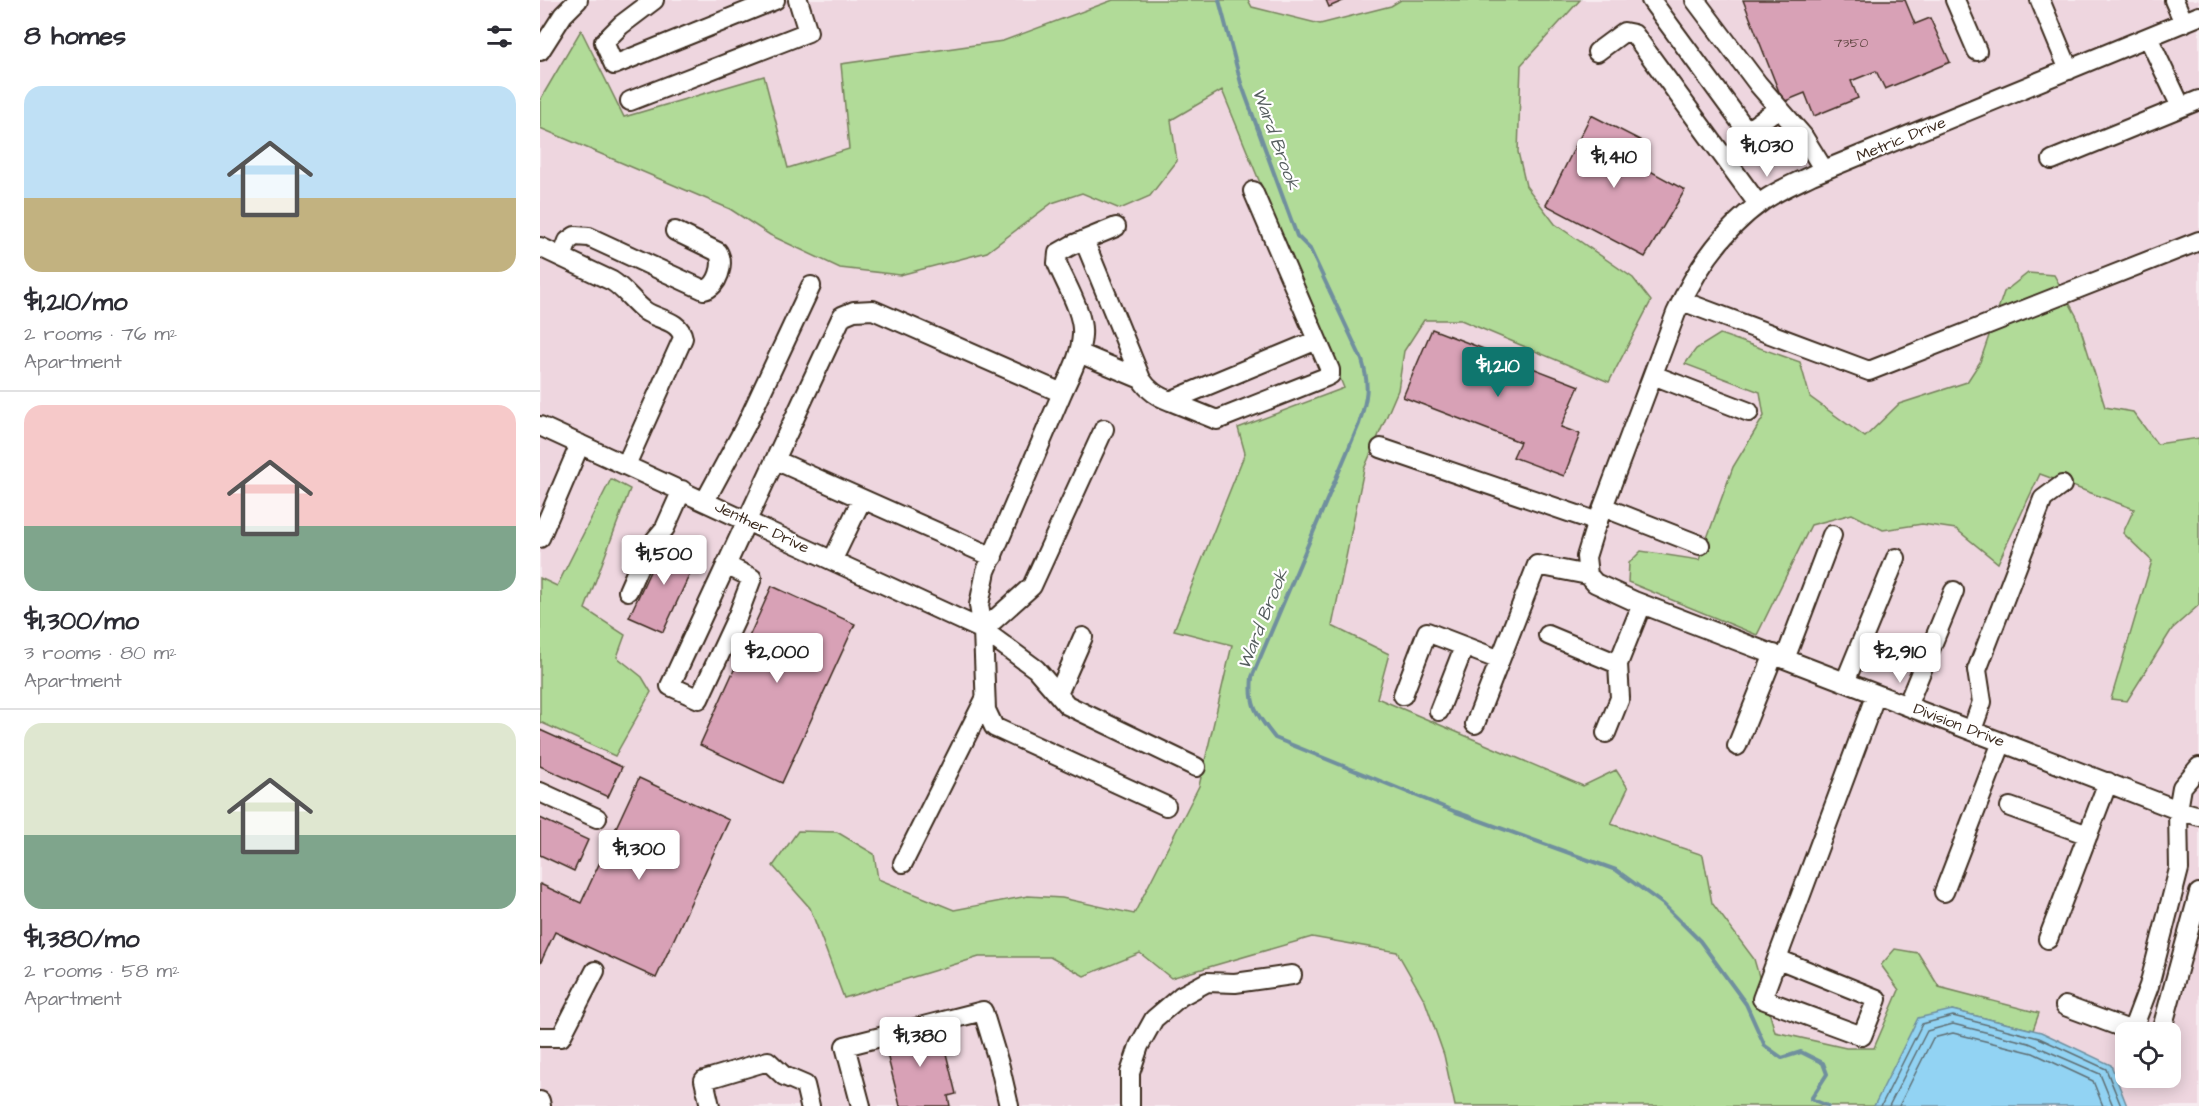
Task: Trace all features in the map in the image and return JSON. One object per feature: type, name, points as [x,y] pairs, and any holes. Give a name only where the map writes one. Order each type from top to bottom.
[{"type":"street","points":[[542,43],[563,15],[578,0]]},
{"type":"street","points":[[654,0],[621,25],[604,42],[614,65],[775,0]]},
{"type":"street","points":[[630,101],[808,32],[798,0]]},
{"type":"street","points":[[1651,0],[1747,130],[1779,108]]},
{"type":"street","points":[[1695,0],[1758,84],[1803,136],[1824,170]]},
{"type":"street","points":[[1955,0],[1977,51]]},
{"type":"street","points":[[2040,0],[2068,70]]},
{"type":"street","points":[[2174,0],[2191,19]]},
{"type":"street","name":"Metric Drive","points":[[1588,575],[1586,557],[1682,301],[1712,249],[1738,220],[1758,204],[1824,170],[2191,19]]},
{"type":"street","points":[[1597,52],[1624,32],[1634,34],[1758,204]]},
{"type":"street","points":[[2148,37],[2181,107]]},
{"type":"street","points":[[2052,160],[2199,100]]},
{"type":"street","points":[[1084,240],[1146,388],[1156,395],[1217,420],[1326,377],[1330,369],[1253,191]]},
{"type":"street","points":[[1116,227],[1058,253],[1057,263],[1082,321],[1083,335],[1079,353],[986,571],[979,605],[983,630],[985,699],[986,710],[994,727],[1167,806]]},
{"type":"street","points":[[562,257],[568,241],[575,236],[589,237],[704,290],[712,286],[721,266],[718,252],[675,231]]},
{"type":"street","points":[[1682,301],[1869,371],[2199,241]]},
{"type":"street","points":[[540,248],[612,281],[648,313],[676,325],[681,330],[683,338],[626,465]]},
{"type":"street","points":[[705,501],[747,426],[812,286]]},
{"type":"street","points":[[726,565],[752,578],[738,615],[699,699],[670,686],[726,565],[748,520],[842,316],[854,311],[873,310],[1062,393]]},
{"type":"street","points":[[1170,401],[1317,340]]},
{"type":"street","points":[[1079,353],[1141,379]]},
{"type":"street","points":[[1653,375],[1749,412]]},
{"type":"street","name":"Jenther Drive","points":[[540,426],[983,630],[1036,669],[1067,705],[1196,767]]},
{"type":"street","points":[[983,630],[1032,586],[1104,429]]},
{"type":"street","points":[[540,538],[580,444]]},
{"type":"street","points":[[1381,448],[1700,545]]},
{"type":"street","points":[[775,460],[993,556]]},
{"type":"street","points":[[1972,730],[1982,702],[1977,670],[2043,499],[2062,485]]},
{"type":"street","points":[[627,591],[645,552],[665,528],[682,490]]},
{"type":"street","points":[[833,559],[862,499]]},
{"type":"street","points":[[1737,746],[1832,535]]},
{"type":"street","points":[[1845,682],[1896,558]]},
{"type":"street","points":[[1475,724],[1537,565],[1588,575]]},
{"type":"street","name":"Division Drive","points":[[1588,575],[1595,583],[1642,604],[2178,810],[2199,816]]},
{"type":"street","points":[[1907,705],[1954,591]]},
{"type":"street","points":[[1606,733],[1620,698],[1618,664],[1642,604]]},
{"type":"street","points":[[1402,694],[1427,632],[1500,660]]},
{"type":"street","points":[[1548,635],[1618,664]]},
{"type":"street","points":[[1058,694],[1083,638]]},
{"type":"street","points":[[1439,711],[1464,647]]},
{"type":"street","points":[[1778,959],[1877,999],[1862,1036],[1762,999],[1876,694]]},
{"type":"street","points":[[903,863],[985,699]]},
{"type":"street","points":[[1944,892],[2002,742]]},
{"type":"street","points":[[2065,1006],[2132,1031],[2149,986],[2179,869],[2178,810],[2182,787],[2199,768]]},
{"type":"street","points":[[2048,939],[2108,782]]},
{"type":"street","points":[[540,792],[597,818]]},
{"type":"street","points":[[2010,807],[2088,835]]},
{"type":"street","points":[[2165,1022],[2199,893]]},
{"type":"street","points":[[540,1037],[561,1037],[595,971]]},
{"type":"street","points":[[1130,1106],[1131,1073],[1138,1046],[1155,1019],[1181,996],[1207,982],[1235,983],[1292,975]]},
{"type":"street","points":[[861,1106],[845,1046],[983,1011],[1009,1106]]},
{"type":"street","points":[[710,1106],[704,1080],[768,1061],[784,1076],[805,1085],[810,1106]]},
{"type":"street","points":[[540,1101],[541,1106]]},
{"type":"shaded area","points":[[540,0],[2199,0],[2199,1106],[540,1106]]},
{"type":"green space","points":[[1113,0],[1248,0],[1252,7],[1320,24],[1391,6],[1401,0],[1580,0],[1521,65],[1518,152],[1526,186],[1555,224],[1633,278],[1651,301],[1609,382],[1461,320],[1424,320],[1404,351],[1398,390],[1364,469],[1332,626],[1389,654],[1377,698],[1583,786],[1616,770],[1628,788],[1611,824],[1703,855],[1712,903],[1754,959],[1775,1032],[1846,1048],[1874,1048],[1899,990],[1881,965],[1895,949],[1918,953],[1939,987],[2039,1013],[2033,1030],[1952,1010],[1874,1106],[1455,1106],[1444,1055],[1425,1001],[1397,952],[1312,937],[1171,978],[1140,953],[1084,976],[1050,957],[979,957],[844,998],[810,908],[773,866],[798,831],[837,832],[874,854],[878,879],[954,910],[1028,896],[1062,898],[1134,914],[1199,786],[1232,645],[1174,630],[1245,453],[1238,428],[1344,388],[1222,90],[1171,120],[1177,161],[1150,196],[1120,209],[1082,193],[1052,203],[987,252],[900,275],[840,268],[770,235],[730,209],[540,128],[540,100],[581,30],[624,117],[764,76],[788,168],[849,149],[841,64],[1003,41]]},
{"type":"green space","points":[[2028,273],[2054,275],[2077,317],[2105,407],[2133,412],[2157,444],[2199,438],[2199,605],[2172,629],[2127,701],[2111,699],[2152,561],[2123,533],[2134,509],[2040,474],[1998,563],[1956,529],[1922,524],[1883,530],[1852,514],[1811,525],[1757,635],[1628,582],[1629,563],[1641,551],[1699,560],[1733,467],[1764,416],[1760,392],[1685,364],[1696,349],[1720,334],[1800,362],[1810,397],[1865,437],[1899,404],[1967,382],[1980,362],[2004,292]]},
{"type":"green space","points":[[611,479],[630,489],[585,609],[625,635],[617,657],[642,677],[651,692],[615,756],[540,722],[540,578],[557,586]]},
{"type":"water","points":[[1952,1010],[2041,1032],[2111,1065],[2115,1075],[2115,1088],[2120,1088],[2127,1106],[1874,1106],[1918,1018]]},
{"type":"building","points":[[1326,0],[1345,0],[1329,7]]},
{"type":"building","points":[[1743,0],[1905,0],[1915,24],[1930,18],[1950,62],[1885,89],[1876,71],[1851,81],[1858,98],[1814,116],[1805,93],[1783,102]]},
{"type":"building","points":[[1591,115],[1640,140],[1630,160],[1685,190],[1645,257],[1546,205]]},
{"type":"building","points":[[1432,329],[1579,386],[1561,427],[1580,434],[1564,476],[1513,457],[1520,442],[1403,397]]},
{"type":"building","points":[[670,541],[699,554],[663,632],[629,617],[659,552],[664,554]]},
{"type":"building","points":[[772,586],[855,624],[782,783],[700,745]]},
{"type":"building","points":[[540,730],[622,767],[608,797],[540,766]]},
{"type":"building","points":[[639,778],[729,820],[656,978],[555,932],[540,964],[540,884],[581,903]]},
{"type":"building","points":[[540,818],[588,840],[574,871],[540,855]]},
{"type":"building","points":[[939,1025],[956,1094],[948,1096],[950,1106],[900,1106],[883,1038]]},
{"type":"waterway","name":"Ward Brook","points":[[1219,0],[1241,83],[1297,236],[1310,249],[1362,360],[1367,385],[1366,400],[1359,424],[1252,677],[1253,703],[1259,717],[1275,738],[1456,812],[1616,870],[1663,904],[1700,941],[1746,1004],[1765,1046],[1782,1058],[1801,1052],[1823,1063],[1827,1074],[1811,1099],[1828,1106]]}]
